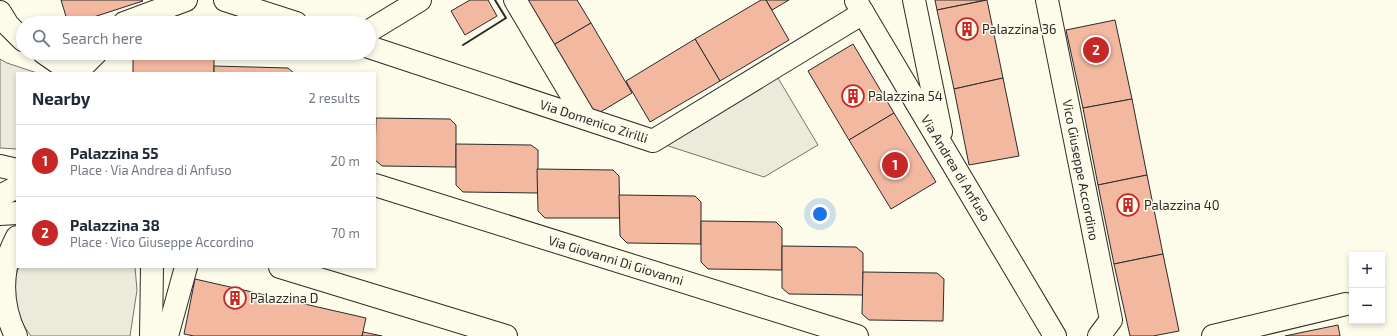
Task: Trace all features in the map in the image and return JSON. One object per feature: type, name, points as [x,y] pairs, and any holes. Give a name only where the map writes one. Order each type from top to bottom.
[{"type":"street","points":[[140,16],[186,0]]},
{"type":"street","points":[[225,0],[251,4],[279,16]]},
{"type":"street","points":[[376,27],[420,0]]},
{"type":"street","points":[[515,0],[585,118]]},
{"type":"street","points":[[914,0],[944,149]]},
{"type":"street","name":"Vico Giuseppe Accordino","points":[[1048,0],[1111,320],[1099,336]]},
{"type":"street","name":"Via Domenico Zirilli","points":[[376,49],[653,141],[860,6]]},
{"type":"street","name":"Via Andrea di Anfuso","points":[[860,6],[1055,336]]},
{"type":"street","points":[[0,12],[8,25],[16,33]]},
{"type":"street","points":[[54,60],[72,72]]},
{"type":"street","points":[[77,72],[89,60]]},
{"type":"street","points":[[0,166],[16,170]]},
{"type":"street","name":"Via Giovanni Di Giovanni","points":[[376,185],[858,336]]},
{"type":"street","points":[[0,196],[16,188]]},
{"type":"street","points":[[0,214],[16,213]]},
{"type":"street","points":[[16,239],[6,255],[2,270],[1,292],[7,316],[16,336]]},
{"type":"street","points":[[151,336],[154,274],[152,268]]},
{"type":"street","points":[[167,336],[186,268]]},
{"type":"street","points":[[283,268],[506,336]]},
{"type":"street","points":[[1213,336],[1346,304]]},
{"type":"shaded area","points":[[0,59],[7,63],[34,72],[16,72],[16,149],[0,148]]},
{"type":"shaded area","points":[[772,68],[818,145],[764,177],[653,141]]},
{"type":"shaded area","points":[[19,268],[135,268],[137,290],[130,336],[31,336],[21,320],[15,303],[14,285]]},
{"type":"building","points":[[61,0],[143,1],[97,16],[66,16]]},
{"type":"building","points":[[470,0],[488,0],[497,16],[465,35],[451,11]]},
{"type":"building","points":[[522,0],[577,0],[591,23],[550,47]]},
{"type":"building","points":[[761,0],[766,0],[789,40],[720,81],[695,39]]},
{"type":"building","points":[[766,0],[789,0],[772,10]]},
{"type":"building","points":[[935,0],[986,0],[937,10]]},
{"type":"building","name":"Palazzina 36","points":[[987,0],[1003,78],[954,89],[937,10]]},
{"type":"building","points":[[1115,20],[1132,99],[1083,108],[1066,30]]},
{"type":"building","points":[[591,23],[632,93],[592,117],[550,47]]},
{"type":"building","points":[[695,39],[720,81],[650,122],[626,81]]},
{"type":"building","name":"Palazzina 54","points":[[853,44],[894,113],[849,140],[808,71]]},
{"type":"building","points":[[133,60],[214,60],[214,72],[133,72]]},
{"type":"building","points":[[214,66],[288,68],[293,72],[214,72]]},
{"type":"building","points":[[1003,78],[1019,156],[969,165],[954,89]]},
{"type":"building","points":[[1132,99],[1147,175],[1098,185],[1083,108]]},
{"type":"building","points":[[894,113],[936,182],[891,209],[849,140]]},
{"type":"building","points":[[376,118],[450,119],[456,125],[456,167],[382,166],[376,161]]},
{"type":"building","points":[[456,144],[531,145],[538,150],[538,193],[463,192],[456,185]]},
{"type":"building","points":[[537,169],[613,170],[619,176],[620,218],[545,218],[538,211]]},
{"type":"building","name":"Palazzina 40","points":[[1147,175],[1163,254],[1114,264],[1098,185]]},
{"type":"building","points":[[619,195],[695,196],[701,202],[701,244],[627,243],[620,236]]},
{"type":"building","points":[[701,221],[776,222],[782,228],[782,270],[708,269],[701,262]]},
{"type":"building","points":[[782,246],[856,247],[863,253],[863,295],[789,294],[782,288]]},
{"type":"building","points":[[1163,254],[1179,331],[1153,336],[1130,336],[1114,264]]},
{"type":"building","points":[[863,272],[937,273],[944,279],[943,321],[869,320],[862,314]]},
{"type":"building","name":"Palazzina D","points":[[195,279],[366,318],[362,336],[194,336],[184,334]]},
{"type":"building","points":[[1338,325],[1340,336],[1285,336],[1299,333]]},
{"type":"building","points":[[363,332],[382,336],[362,336]]},
{"type":"wall","points":[[463,45],[506,18],[495,0]]},
{"type":"place","name":"Palazzina 36","points":[[967,29]]},
{"type":"place","name":"Palazzina 38","points":[[1096,50]]},
{"type":"place","name":"Palazzina 54","points":[[853,96]]},
{"type":"place","name":"Palazzina 55","points":[[895,165]]},
{"type":"place","name":"Palazzina 40","points":[[1128,205]]},
{"type":"place","name":"Palazzina D","points":[[235,298]]}]
